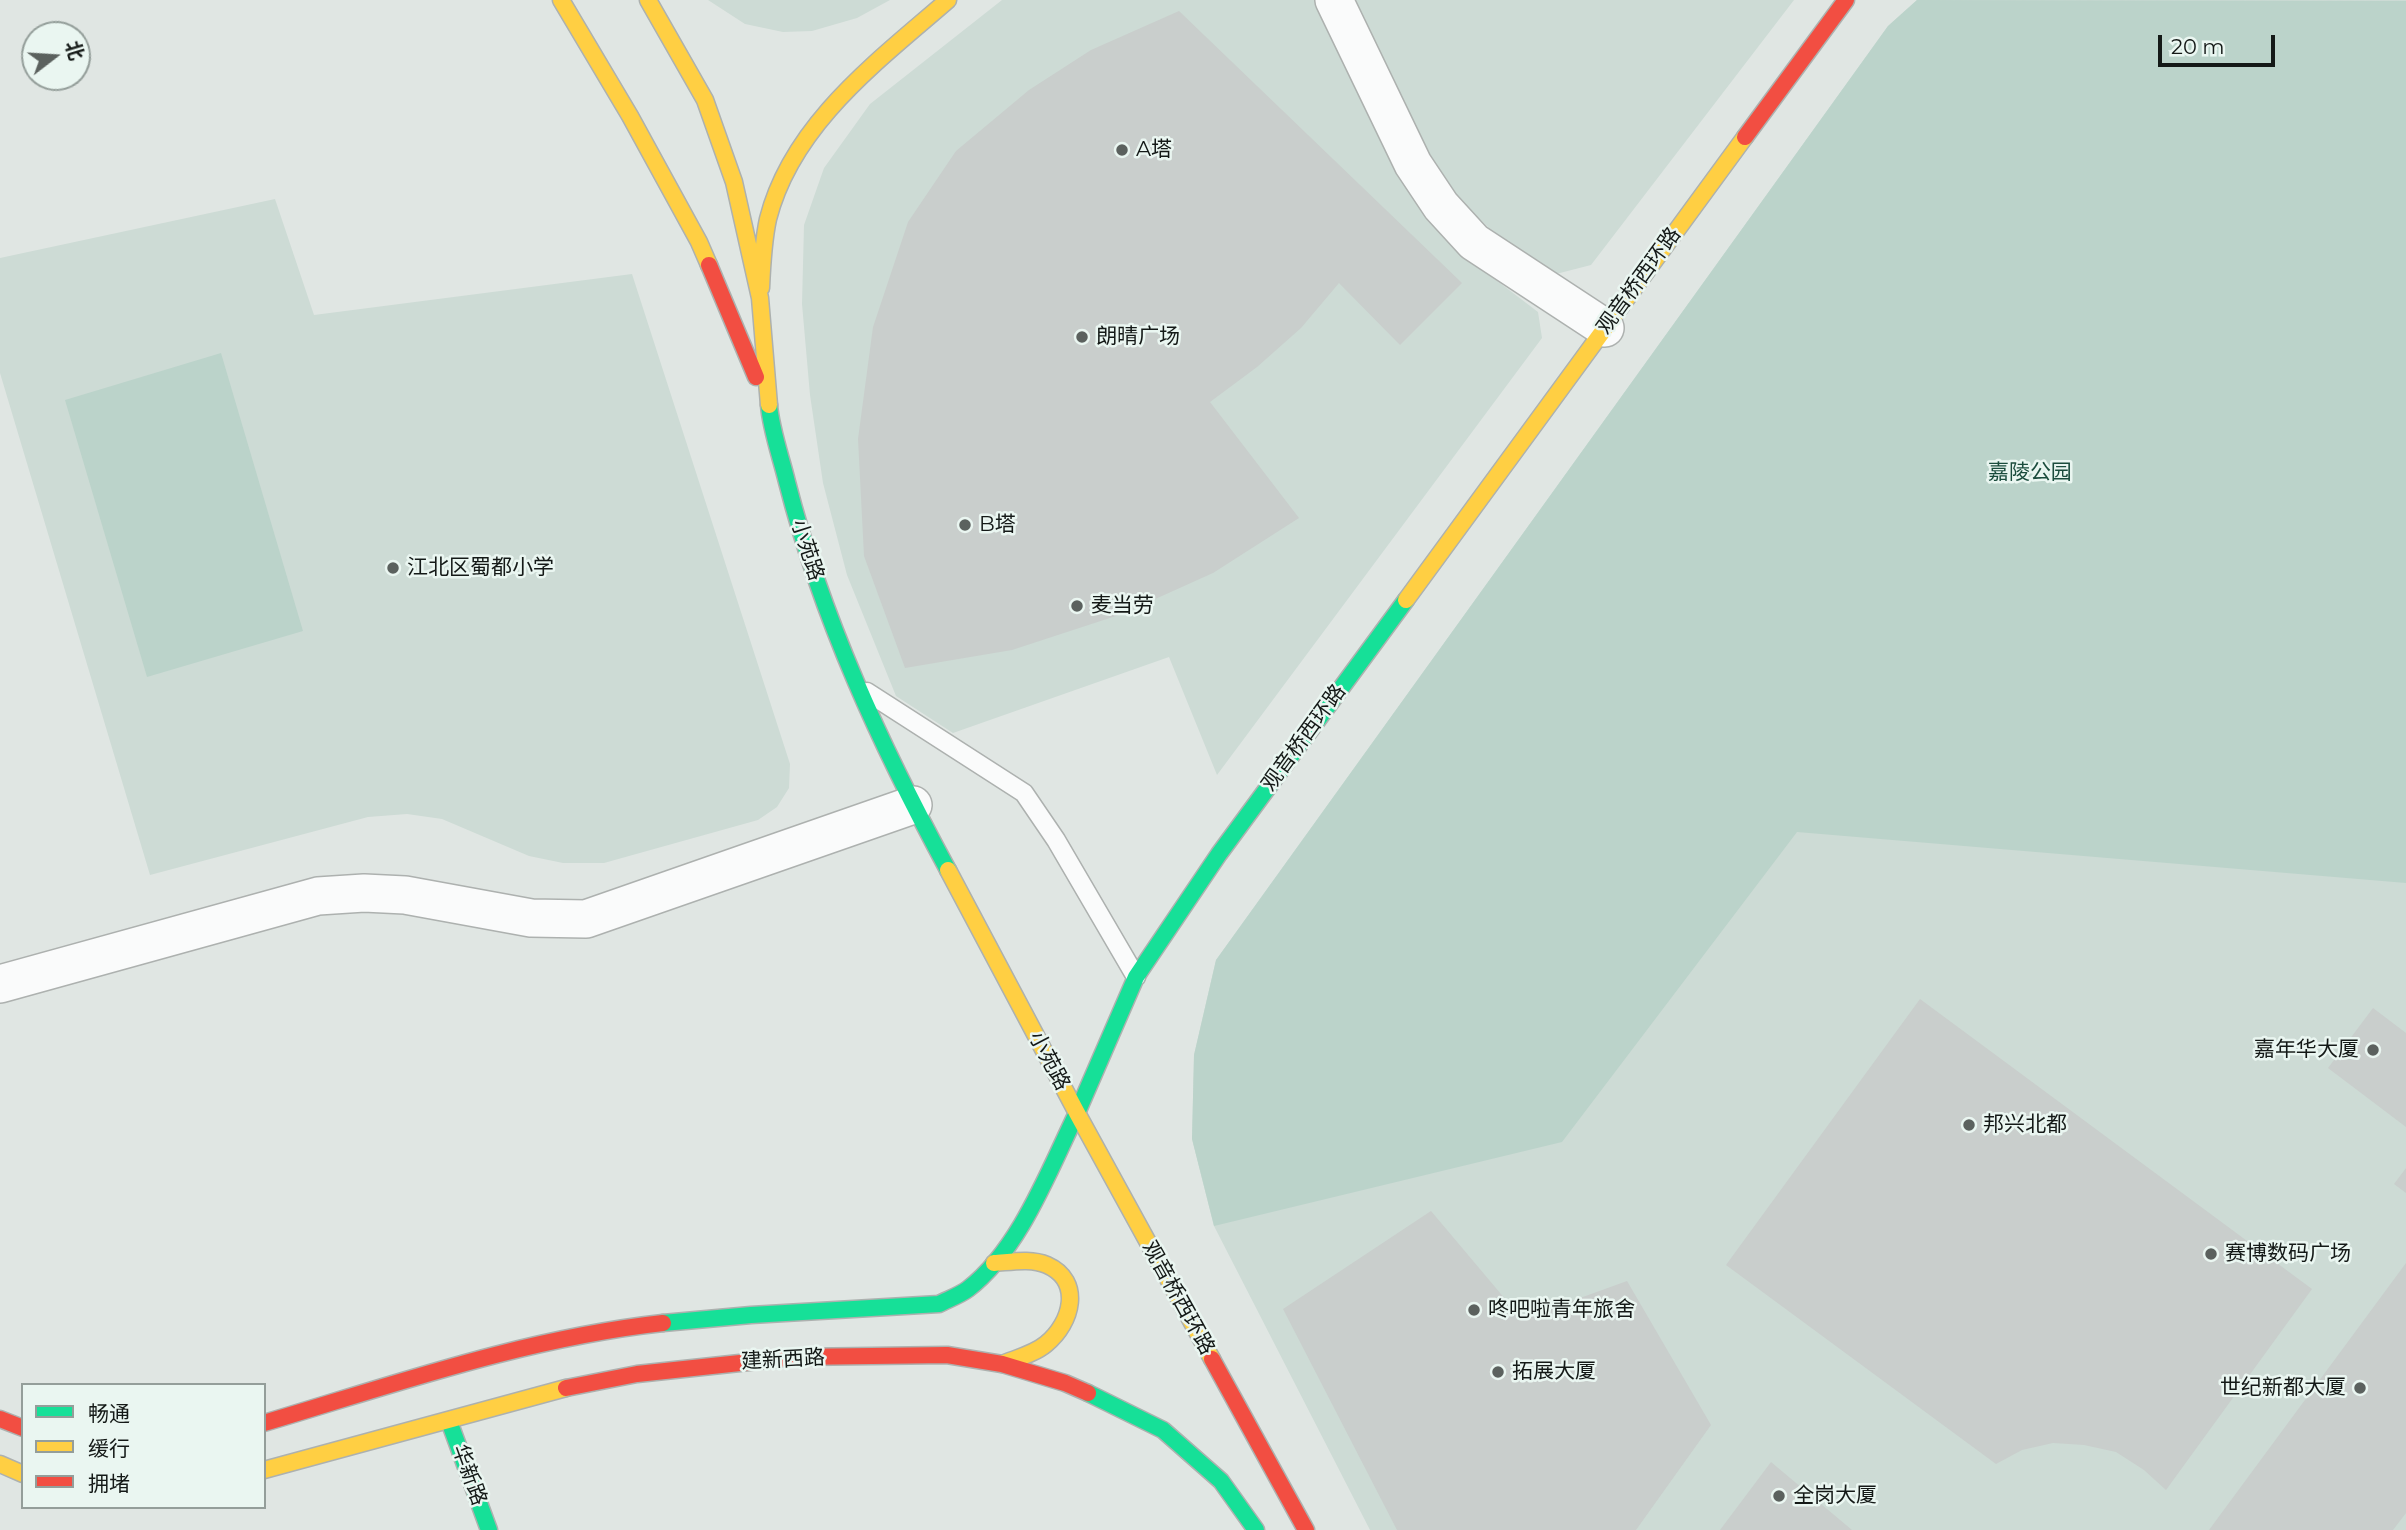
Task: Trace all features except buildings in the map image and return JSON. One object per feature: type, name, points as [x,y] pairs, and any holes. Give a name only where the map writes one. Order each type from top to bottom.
[{"type":"main road","points":[[561,0],[630,116],[699,242],[769,409]]},
{"type":"main road","points":[[648,0],[671,37],[709,112],[734,182],[760,298]]},
{"type":"main road","name":"小苑路","points":[[948,0],[837,98],[805,137],[785,171],[770,211],[763,248],[760,298],[769,409],[801,537],[855,684],[913,805],[1077,1113]]},
{"type":"main road","name":"观音桥西环路","points":[[1306,1530],[1077,1113],[1136,977],[1219,854],[1846,0]]},
{"type":"main road","points":[[266,1422],[514,1349],[568,1338],[702,1320],[939,1304],[969,1289],[994,1263],[1014,1236],[1077,1113]]},
{"type":"main road","points":[[994,1263],[1028,1261],[1047,1264],[1062,1273],[1071,1293],[1071,1309],[1061,1330],[1045,1345],[1002,1364]]},
{"type":"main road","name":"建新西路","points":[[266,1469],[573,1386],[637,1374],[796,1357],[947,1355],[1002,1364],[1065,1383],[1120,1407],[1163,1430],[1221,1481],[1256,1530]]},
{"type":"main road","points":[[0,1419],[21,1428]]},
{"type":"main road","name":"华新路","points":[[449,1421],[489,1530]]},
{"type":"main road","points":[[0,1464],[21,1473]]},
{"type":"street","points":[[1334,0],[1413,164],[1441,206],[1474,242],[1605,328]]},
{"type":"street","points":[[0,984],[318,896],[364,892],[405,895],[531,918],[586,919],[913,805]]},
{"type":"lane","points":[[855,684],[1024,793],[1056,840],[1136,977]]},
{"type":"shaded area","points":[[708,0],[890,0],[857,18],[812,31],[783,32],[745,24]]},
{"type":"shaded area","name":"朗晴广场","points":[[1002,0],[1319,0],[1467,258],[1538,312],[1542,338],[1217,775],[1169,657],[953,733],[896,696],[847,575],[823,483],[810,395],[802,304],[804,225],[824,168],[870,104]]},
{"type":"shaded area","points":[[1352,0],[1794,0],[1591,265],[1556,274],[1490,229],[1455,195],[1429,154]]},
{"type":"shaded area","points":[[1917,0],[2406,0],[2406,1530],[1370,1530],[1214,1226],[1192,1139],[1194,1055],[1216,960],[1888,26]]},
{"type":"shaded area","name":"江北区蜀都小学","points":[[275,199],[314,315],[632,274],[790,764],[789,788],[777,807],[758,820],[604,863],[563,863],[529,856],[442,819],[407,814],[368,817],[150,875],[0,373],[0,258]]},
{"type":"green space","name":"嘉陵公园","points":[[1917,0],[2406,1],[2406,883],[1797,832],[1562,1142],[1214,1226],[1192,1139],[1194,1055],[1216,960],[1888,26]]},
{"type":"green space","points":[[221,353],[303,631],[147,677],[65,400]]},
{"type":"traffic: fast","points":[[769,405],[774,434],[801,533],[836,632],[877,729],[948,870]]},
{"type":"traffic: fast","points":[[1077,1113],[1136,977],[1219,854],[1406,600]]},
{"type":"traffic: fast","points":[[663,1323],[939,1304],[958,1295],[986,1272],[1018,1231],[1077,1113]]},
{"type":"traffic: fast","points":[[1088,1393],[1163,1430],[1221,1481],[1256,1530]]},
{"type":"traffic: fast","points":[[449,1421],[489,1530]]},
{"type":"traffic: slow","points":[[561,0],[630,116],[709,265]]},
{"type":"traffic: slow","points":[[648,0],[705,100],[734,182],[760,298],[769,405]]},
{"type":"traffic: slow","points":[[761,288],[768,219],[780,185],[796,153],[841,97],[948,0]]},
{"type":"traffic: slow","points":[[1406,600],[1745,137]]},
{"type":"traffic: slow","points":[[948,870],[1212,1359]]},
{"type":"traffic: slow","points":[[994,1263],[1028,1261],[1047,1265],[1066,1281],[1070,1303],[1062,1325],[1046,1344],[1025,1356],[1002,1364]]},
{"type":"traffic: slow","points":[[266,1469],[566,1388]]},
{"type":"traffic: slow","points":[[0,1464],[21,1473]]},
{"type":"traffic: jam","points":[[1745,137],[1846,0]]},
{"type":"traffic: jam","points":[[709,265],[756,377]]},
{"type":"traffic: jam","points":[[266,1422],[511,1351],[561,1339],[663,1323]]},
{"type":"traffic: jam","points":[[566,1388],[637,1374],[796,1357],[947,1355],[1002,1364],[1065,1383],[1088,1393]]},
{"type":"traffic: jam","points":[[1212,1359],[1306,1530]]},
{"type":"traffic: jam","points":[[0,1419],[21,1427]]},
{"type":"place","name":"A塔","points":[[1122,150]]},
{"type":"place","name":"朗晴广场","points":[[1082,337]]},
{"type":"place","name":"B塔","points":[[965,525]]},
{"type":"place","name":"江北区蜀都小学","points":[[393,568]]},
{"type":"place","name":"麦当劳","points":[[1077,606]]},
{"type":"place","name":"嘉年华大厦","points":[[2373,1050]]},
{"type":"place","name":"邦兴北都","points":[[1969,1125]]},
{"type":"place","name":"赛博数码广场","points":[[2211,1254]]},
{"type":"place","name":"咚吧啦青年旅舍","points":[[1474,1310]]},
{"type":"place","name":"拓展大厦","points":[[1498,1372]]},
{"type":"place","name":"世纪新都大厦","points":[[2360,1388]]},
{"type":"place","name":"全岗大厦","points":[[1779,1496]]}]
